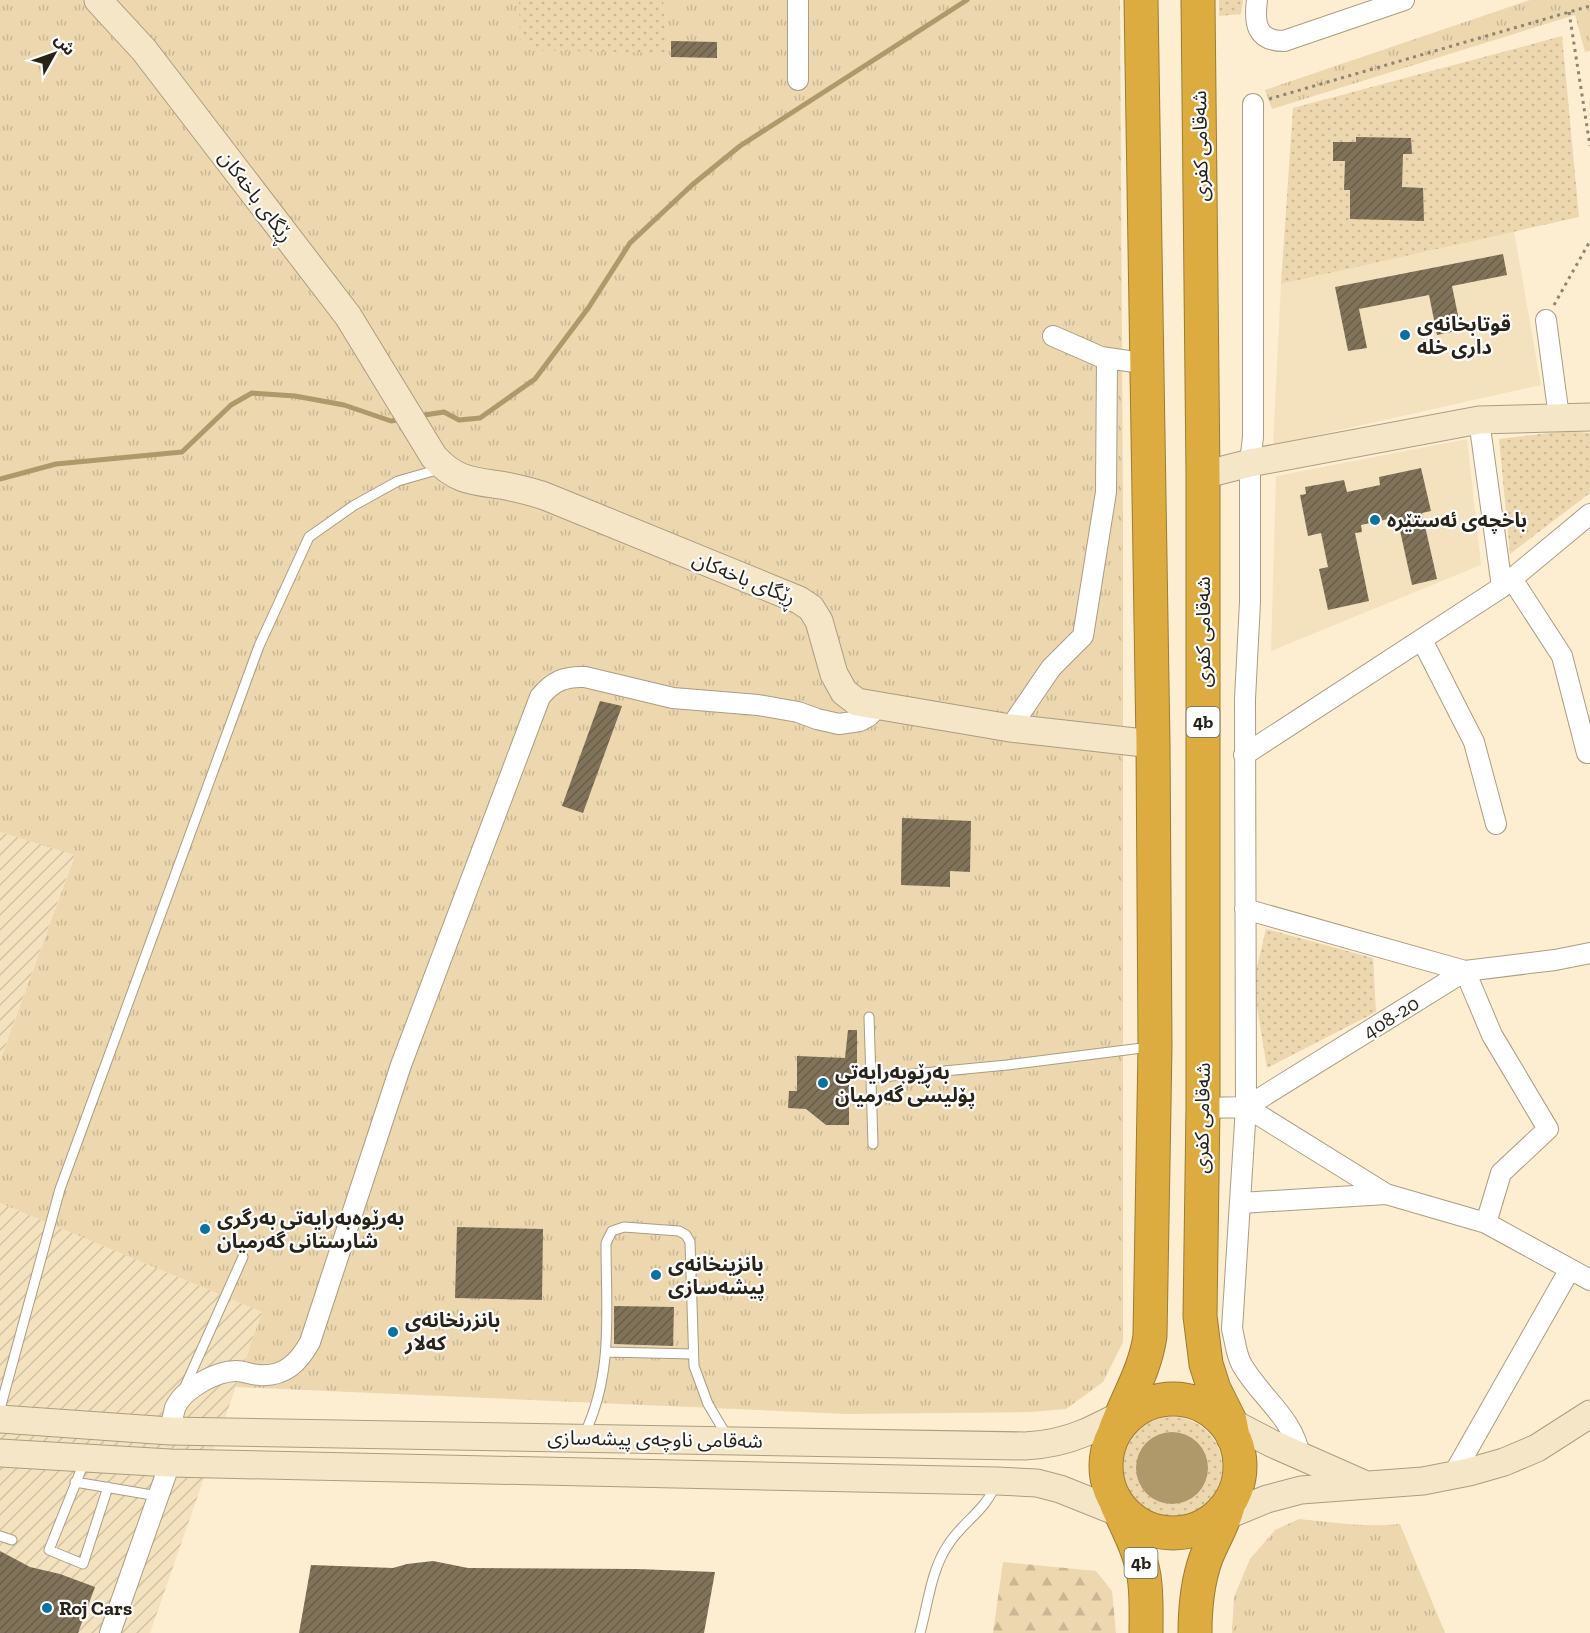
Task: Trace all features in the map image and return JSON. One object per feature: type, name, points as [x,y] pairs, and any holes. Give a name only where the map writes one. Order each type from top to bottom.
[{"type":"highway","points":[[1142,0],[1155,1047],[1150,1336],[1146,1360],[1140,1377],[1106,1457],[1109,1485],[1122,1510],[1148,1528],[1168,1532],[1188,1531],[1220,1514]]},
{"type":"highway","name":"شەقامی کفری","points":[[1198,0],[1203,475],[1203,1108],[1200,1316],[1206,1364],[1226,1424]]},
{"type":"highway","points":[[1123,1419],[1148,1403],[1165,1399],[1191,1402],[1200,1405],[1226,1424],[1238,1454],[1239,1470],[1236,1487],[1220,1514],[1198,1590],[1196,1633]]},
{"type":"highway","name":"4b","points":[[1122,1510],[1144,1574],[1146,1633]]},
{"type":"main road","name":"ڕێگای باخەکان","points":[[98,0],[144,50],[348,316],[439,462],[457,476],[472,482],[518,488],[547,497],[799,600],[811,608],[819,621],[828,655],[844,692],[857,702],[1010,728],[1153,744]]},
{"type":"main road","points":[[1203,475],[1250,463],[1479,420],[1590,417]]},
{"type":"main road","points":[[1220,1514],[1284,1493],[1320,1487],[1423,1481],[1504,1462],[1537,1448],[1590,1414]]},
{"type":"main road","name":"شەقامی ناوچەی پیشەسازی","points":[[0,1419],[173,1419],[583,1437],[1024,1446],[1057,1442],[1123,1419]]},
{"type":"main road","points":[[170,1463],[173,1419]]},
{"type":"main road","points":[[1226,1424],[1365,1484]]},
{"type":"main road","name":"شەقامی ناوچەی پیشەسازی","points":[[0,1453],[170,1463],[1037,1483],[1122,1510]]},
{"type":"street","points":[[798,0],[798,80]]},
{"type":"street","points":[[1257,0],[1256,25],[1263,36],[1274,41],[1284,41],[1404,0]]},
{"type":"street","points":[[1253,104],[1251,602],[1244,755],[1246,1107],[1232,1329],[1240,1362],[1254,1385],[1268,1397],[1290,1427],[1298,1444],[1300,1456]]},
{"type":"street","points":[[1546,320],[1559,417]]},
{"type":"street","points":[[1053,336],[1107,358],[1148,364]]},
{"type":"street","points":[[1010,728],[1051,668],[1083,636],[1106,492],[1107,358]]},
{"type":"street","points":[[1479,420],[1507,583],[1562,656],[1587,753]]},
{"type":"street","points":[[1244,755],[1507,583],[1590,514]]},
{"type":"street","points":[[1422,640],[1474,742],[1496,824]]},
{"type":"street","points":[[173,1419],[193,1387],[208,1378],[235,1371],[261,1376],[283,1372],[300,1360],[310,1342],[401,1065],[540,697],[548,688],[561,679],[571,676],[585,677],[673,698],[758,705],[798,712],[839,724],[860,721],[869,716],[877,706]]},
{"type":"street","points":[[1245,909],[1465,971],[1492,1035],[1548,1129],[1501,1173],[1486,1223]]},
{"type":"street","name":"408-20","points":[[1246,1107],[1465,971],[1555,960],[1590,953]]},
{"type":"street","points":[[1203,1108],[1246,1107],[1386,1194],[1486,1223],[1590,1280]]},
{"type":"street","points":[[1241,1203],[1386,1194]]},
{"type":"street","points":[[1453,1475],[1570,1269]]},
{"type":"street","points":[[110,1633],[170,1463]]},
{"type":"lane","points":[[0,1409],[60,1189],[259,646],[309,537],[353,506],[439,462]]},
{"type":"lane","points":[[869,1017],[873,1144]]},
{"type":"lane","points":[[871,1078],[1007,1065],[1155,1047]]},
{"type":"lane","points":[[583,1437],[600,1394],[606,1352],[606,1243],[612,1231],[624,1227],[679,1231],[686,1235],[690,1242],[694,1365],[702,1392],[719,1426],[730,1440]]},
{"type":"lane","points":[[173,1419],[243,1257]]},
{"type":"lane","points":[[606,1352],[693,1354]]},
{"type":"lane","points":[[86,1458],[49,1550],[83,1564],[108,1487]]},
{"type":"lane","points":[[920,1633],[932,1583],[947,1546],[957,1532],[986,1504],[997,1481]]},
{"type":"lane","points":[[75,1482],[158,1496]]},
{"type":"lane","points":[[0,1536],[12,1540]]},
{"type":"path","points":[[1253,104],[1590,6]]},
{"type":"path","points":[[1569,12],[1590,146]]},
{"type":"path","points":[[1546,320],[1590,241]]},
{"type":"shaded area","name":"قوتابخانەی داری خلە","points":[[1514,231],[1541,385],[1273,445],[1281,284]]},
{"type":"shaded area","name":"باخچەی ئەستێرە","points":[[1467,439],[1481,565],[1271,651],[1276,476]]},
{"type":"shaded area","points":[[0,832],[75,854],[0,1061]]},
{"type":"shaded area","points":[[0,1203],[262,1312],[150,1633],[0,1633]]},
{"type":"shaded area","points":[[1172,1432],[1186,1435],[1198,1442],[1205,1454],[1208,1468],[1205,1482],[1198,1494],[1186,1501],[1172,1504],[1158,1501],[1146,1494],[1139,1482],[1136,1468],[1139,1454],[1146,1442],[1158,1435]]},
{"type":"green space","points":[[0,0],[1120,0],[1123,525],[1123,1342],[1103,1382],[1066,1409],[1030,1412],[847,1414],[236,1387],[262,1312],[0,1203],[0,1061],[75,855],[0,832]]},
{"type":"green space","points":[[519,0],[663,0],[666,53],[529,50],[528,43],[520,45]]},
{"type":"green space","points":[[1219,0],[1243,0],[1241,14],[1219,16]]},
{"type":"green space","points":[[1530,0],[1590,0],[1590,51],[1585,52],[1575,15],[1272,109],[1265,90]]},
{"type":"green space","points":[[1562,36],[1579,217],[1281,284],[1293,108]]},
{"type":"green space","points":[[1567,431],[1590,433],[1590,493],[1510,554],[1499,439]]},
{"type":"green space","points":[[1266,929],[1373,958],[1376,1012],[1267,1068],[1253,983]]},
{"type":"green space","points":[[1172,1417],[1200,1425],[1214,1439],[1222,1467],[1214,1495],[1200,1509],[1172,1517],[1144,1509],[1130,1495],[1122,1467],[1130,1439],[1144,1425]]},
{"type":"green space","points":[[1299,1519],[1362,1525],[1400,1524],[1445,1633],[1232,1633],[1234,1597],[1250,1559],[1275,1530]]},
{"type":"green space","points":[[1003,1562],[1096,1571],[1112,1591],[1116,1633],[993,1633]]},
{"type":"building","points":[[671,41],[717,42],[717,58],[671,57]]},
{"type":"building","points":[[1356,137],[1411,138],[1412,154],[1403,154],[1402,187],[1423,188],[1424,221],[1350,219],[1350,190],[1344,190],[1345,161],[1333,161],[1333,142],[1356,142]]},
{"type":"building","points":[[1503,254],[1507,275],[1452,286],[1461,330],[1437,335],[1429,295],[1359,309],[1367,348],[1348,351],[1335,287]]},
{"type":"building","points":[[1421,468],[1431,511],[1422,513],[1437,579],[1412,585],[1397,517],[1361,525],[1362,532],[1355,533],[1369,601],[1328,610],[1319,569],[1328,567],[1321,533],[1308,536],[1300,495],[1306,494],[1305,487],[1344,480],[1347,492],[1380,485],[1379,477]]},
{"type":"building","points":[[600,701],[622,706],[583,813],[562,806]]},
{"type":"building","points":[[902,818],[971,821],[970,872],[950,871],[950,887],[901,885]]},
{"type":"building","name":"بەڕێوبەرایەتی پۆلیسی گەرمیان","points":[[848,1030],[857,1030],[857,1074],[849,1076],[849,1125],[826,1125],[806,1109],[788,1108],[789,1091],[797,1091],[797,1056],[845,1058]]},
{"type":"building","points":[[457,1227],[543,1229],[542,1300],[455,1298]]},
{"type":"building","points":[[614,1306],[674,1307],[673,1346],[614,1344]]},
{"type":"building","name":"Roj Cars","points":[[0,1551],[30,1567],[60,1574],[95,1587],[78,1633],[0,1633]]},
{"type":"building","points":[[433,1561],[468,1568],[715,1572],[704,1633],[299,1633],[311,1565],[393,1568]]},
{"type":"waterway","points":[[418,416],[444,412],[459,420],[480,418],[535,379],[589,307],[630,243],[692,185],[740,146],[967,0]]},
{"type":"waterway","points":[[0,479],[56,464],[182,452],[231,405],[252,393],[295,396],[344,405],[391,421],[402,419]]},
{"type":"place","name":"قوتابخانەی داری خلە","points":[[1405,335]]},
{"type":"place","name":"باخچەی ئەستێرە","points":[[1375,520]]},
{"type":"place","name":"بەڕێوبەرایەتی پۆلیسی گەرمیان","points":[[823,1083]]},
{"type":"place","name":"بەرێوەبەرایەتی بەرگری شارستانی گەرمیان","points":[[205,1229]]},
{"type":"place","name":"بانزینخانەی پیشەسازی","points":[[656,1275]]},
{"type":"place","name":"بانزرنخانەی کەلار","points":[[393,1332]]},
{"type":"place","name":"Roj Cars","points":[[47,1608]]}]
